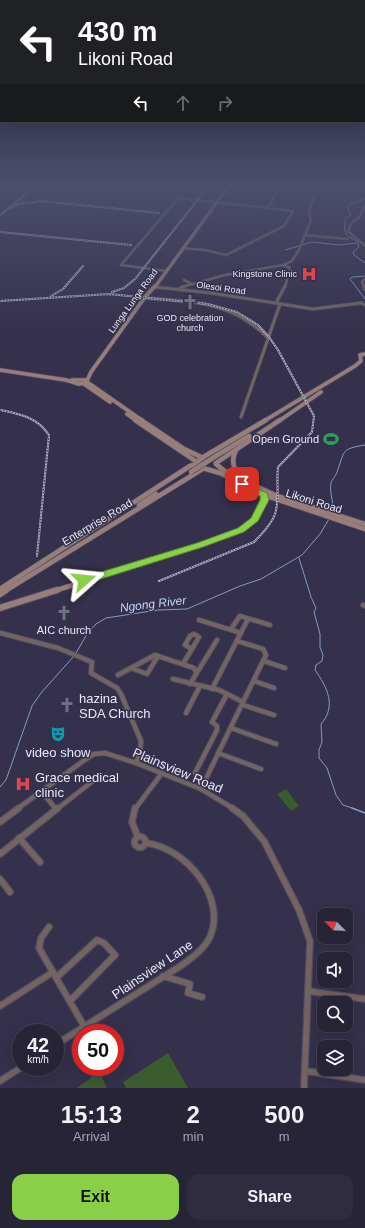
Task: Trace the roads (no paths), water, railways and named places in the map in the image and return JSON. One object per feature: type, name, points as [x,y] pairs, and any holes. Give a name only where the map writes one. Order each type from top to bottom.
[{"type":"main road","name":"Lunga Lunga Road","points":[[86,382],[193,234]]},
{"type":"main road","points":[[364,360],[360,355],[365,354]]},
{"type":"main road","points":[[203,458],[286,406],[304,398],[364,360]]},
{"type":"main road","points":[[0,370],[86,382],[184,449],[203,458],[212,459],[216,466],[239,446],[364,360]]},
{"type":"main road","name":"Lunga Lunga Road","points":[[79,380],[92,372]]},
{"type":"main road","points":[[86,382],[197,463]]},
{"type":"main road","points":[[110,517],[126,510],[278,414],[286,406]]},
{"type":"main road","points":[[117,522],[122,516],[284,413],[291,411]]},
{"type":"main road","points":[[239,446],[232,457],[232,464],[236,472],[245,482]]},
{"type":"main road","name":"Enterprise Road","points":[[0,589],[203,458]]},
{"type":"main road","name":"Likoni Road","points":[[197,463],[205,468],[216,466],[245,482],[264,495]]},
{"type":"main road","name":"Likoni Road","points":[[216,466],[264,495],[272,496],[365,524]]},
{"type":"main road","name":"Enterprise Road","points":[[0,594],[197,471],[205,468]]},
{"type":"main road","points":[[0,608],[237,532],[249,525],[255,519],[264,495],[272,496]]},
{"type":"main road","name":"Likoni Road","points":[[336,516],[365,529]]},
{"type":"street","points":[[148,234],[121,265],[166,270]]},
{"type":"street","points":[[182,248],[205,250],[226,255],[270,234]]},
{"type":"street","points":[[350,234],[363,240],[365,246]]},
{"type":"street","points":[[179,289],[245,270],[283,265],[293,260],[301,245],[304,235],[348,239]]},
{"type":"street","points":[[240,417],[268,338],[278,304],[287,282],[290,268],[283,265]]},
{"type":"street","points":[[184,280],[193,284]]},
{"type":"street","points":[[365,280],[362,282],[365,289]]},
{"type":"street","name":"Olesoi Road","points":[[154,287],[179,289],[319,309],[361,303],[365,305]]},
{"type":"street","points":[[145,298],[203,304],[224,309],[248,319],[268,338]]},
{"type":"street","points":[[231,630],[239,617],[270,625]]},
{"type":"street","points":[[212,688],[248,619]]},
{"type":"street","points":[[198,620],[241,633]]},
{"type":"street","points":[[0,633],[34,640],[69,651],[92,662],[91,673],[117,688],[121,694],[141,741],[140,755],[136,763]]},
{"type":"street","points":[[190,684],[217,640]]},
{"type":"street","points":[[201,789],[264,661],[266,653],[263,649],[237,641]]},
{"type":"street","points":[[183,664],[192,649]]},
{"type":"street","points":[[118,675],[151,656],[158,656],[195,668],[196,672]]},
{"type":"street","points":[[131,668],[147,674],[158,656]]},
{"type":"street","points":[[264,661],[285,668]]},
{"type":"street","points":[[173,679],[212,688],[227,694],[243,704],[274,715]]},
{"type":"street","points":[[254,681],[274,688]]},
{"type":"street","points":[[186,713],[200,686]]},
{"type":"street","points":[[195,773],[215,736],[218,727],[212,722],[227,694]]},
{"type":"street","points":[[231,728],[276,744]]},
{"type":"street","points":[[215,736],[225,739]]},
{"type":"street","name":"Plainsview Road","points":[[0,822],[94,754],[105,753],[136,763],[201,789],[222,801],[243,816],[260,835],[269,848],[299,910],[309,938],[306,1071],[304,1088]]},
{"type":"street","points":[[218,753],[261,769]]},
{"type":"street","points":[[138,837],[132,825],[132,816],[135,808],[162,773]]},
{"type":"street","points":[[0,854],[93,781]]},
{"type":"street","points":[[41,792],[56,809]]},
{"type":"street","points":[[142,836],[146,843],[140,847],[135,843],[135,840],[138,837],[142,836]]},
{"type":"street","points":[[19,838],[40,862]]},
{"type":"street","name":"Plainsview Lane","points":[[87,1024],[195,955],[205,945],[210,936],[213,924],[212,910],[204,884],[197,873],[171,850],[146,843]]},
{"type":"street","points":[[0,879],[10,892]]},
{"type":"street","points":[[49,927],[41,938],[39,948],[83,1024]]},
{"type":"street","points":[[0,1006],[55,975],[97,940],[104,943],[115,955],[112,960],[70,1001]]},
{"type":"street","points":[[163,976],[190,984],[188,993],[202,997]]},
{"type":"street","points":[[308,990],[365,999]]},
{"type":"street","points":[[306,1071],[365,1080]]},
{"type":"street","points":[[0,1082],[12,1074]]},
{"type":"waterway","name":"Ngong River","points":[[346,234],[357,241],[359,247],[353,252],[354,255],[365,263]]},
{"type":"waterway","points":[[285,250],[312,242],[339,245],[357,243]]},
{"type":"waterway","name":"Ngong River","points":[[365,276],[352,277],[350,279],[365,299]]},
{"type":"waterway","name":"Ngong River","points":[[333,511],[331,483],[343,455],[351,448],[365,445]]},
{"type":"waterway","name":"Ngong River","points":[[76,653],[87,634],[96,624],[106,618],[158,610],[187,609],[240,586],[261,579],[302,555],[320,534],[329,519]]},
{"type":"waterway","points":[[299,558],[316,608],[314,612],[320,634],[320,647],[323,655],[322,661],[316,665],[315,670],[326,690],[329,703],[326,717],[321,724],[322,742],[319,750],[319,758],[327,768],[336,795],[343,805],[352,808]]},
{"type":"waterway","name":"Ngong River","points":[[0,787],[6,780],[32,706],[41,693],[74,656]]},
{"type":"waterway","points":[[352,808],[365,813]]},
{"type":"railway","points":[[18,234],[131,245]]},
{"type":"railway","points":[[112,292],[124,288],[135,279],[171,234]]},
{"type":"railway","points":[[51,296],[63,289],[83,266]]},
{"type":"railway","points":[[0,301],[109,294],[207,304],[237,312],[258,325],[278,350],[314,416],[312,432],[278,467],[277,502],[274,518],[254,542],[159,581]]},
{"type":"railway","points":[[0,410],[28,417],[39,424],[49,435],[37,556]]},
{"type":"place","name":"Kingstone Clinic","points":[[309,274]]},
{"type":"place","name":"GOD celebration church","points":[[190,302]]},
{"type":"place","name":"Open Ground","points":[[331,439]]},
{"type":"place","name":"AIC church","points":[[64,613]]},
{"type":"place","name":"hazina SDA Church","points":[[67,705]]},
{"type":"place","name":"video show","points":[[58,734]]},
{"type":"place","name":"Grace medical clinic","points":[[23,784]]}]
